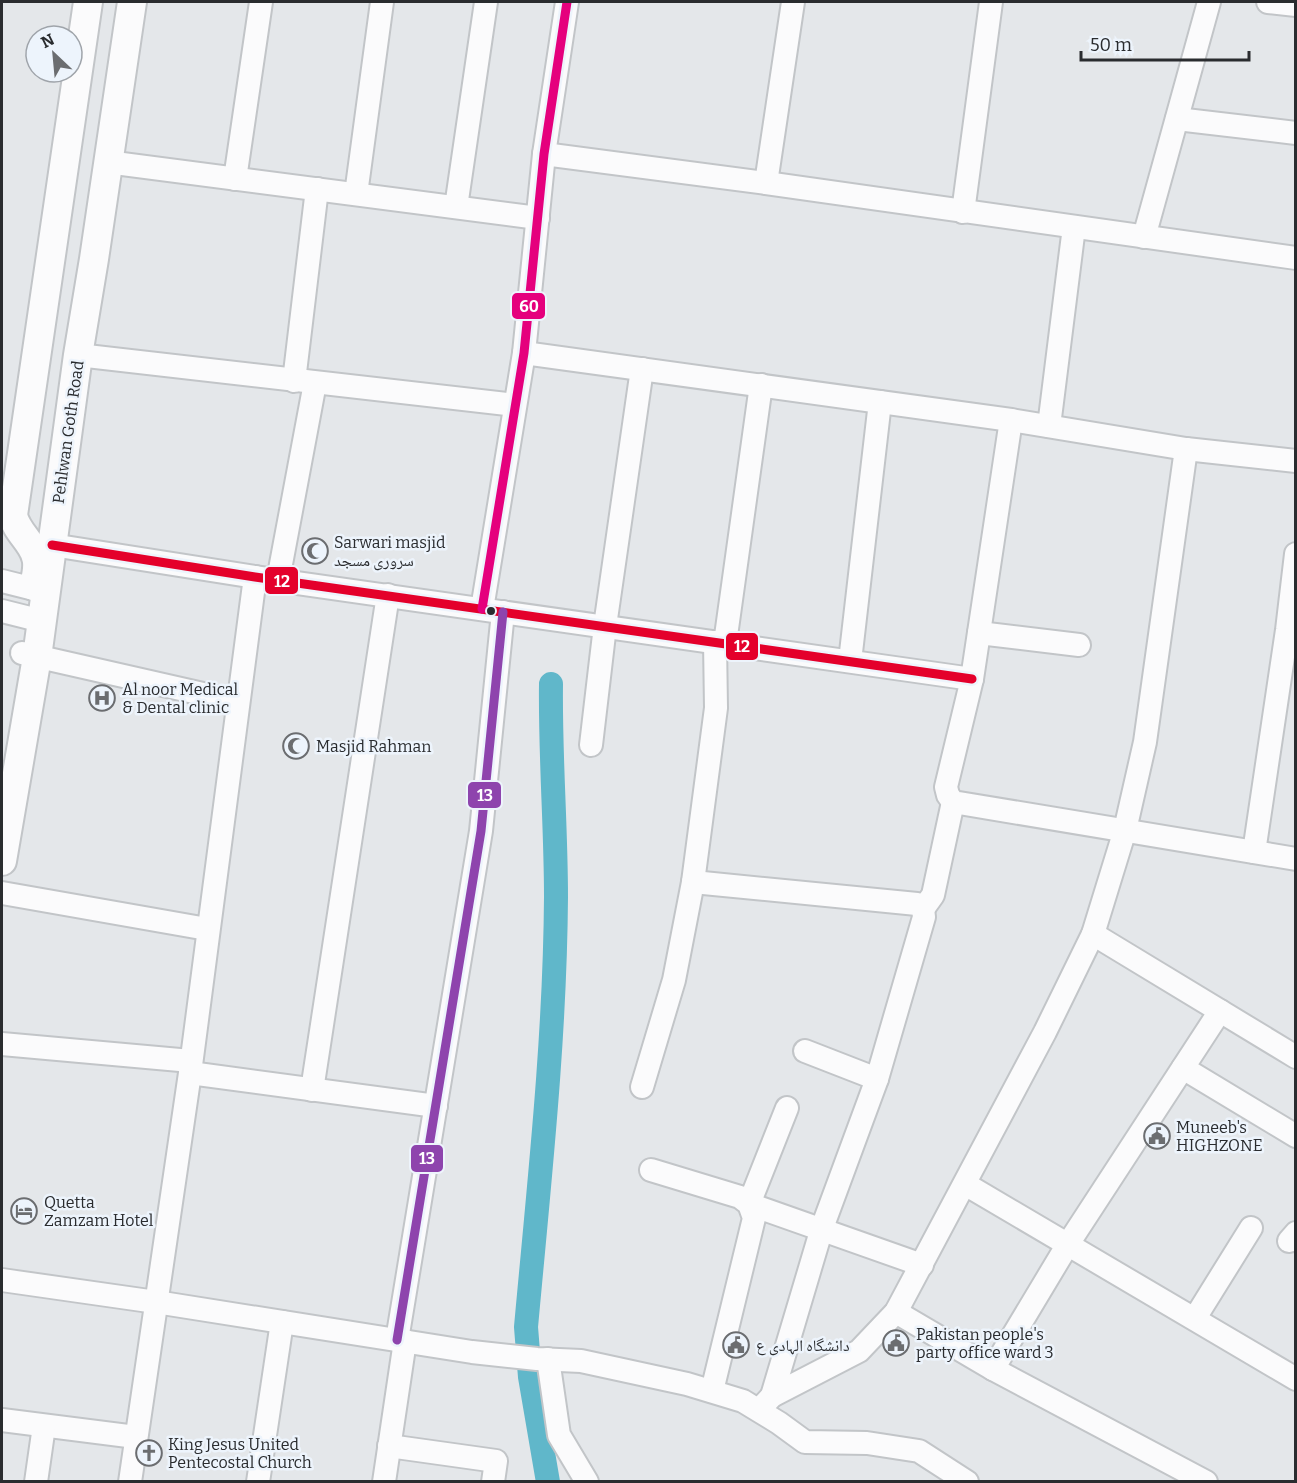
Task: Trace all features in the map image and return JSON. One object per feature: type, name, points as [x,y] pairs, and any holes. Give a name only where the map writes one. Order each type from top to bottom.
[{"type":"main road","name":"Pehlwan Goth Road","points":[[40,591],[36,555],[18,529],[13,515],[88,2]]},
{"type":"main road","name":"Pehlwan Goth Road","points":[[2,861],[29,655],[40,591],[52,545],[78,355],[132,2]]},
{"type":"main road","name":"Pehlwan Goth Road","points":[[2,762],[29,655]]},
{"type":"street","points":[[235,179],[261,2]]},
{"type":"street","points":[[356,194],[382,2]]},
{"type":"street","points":[[456,207],[486,2]]},
{"type":"street","points":[[384,1482],[401,1341],[436,1106],[481,831],[493,610],[515,405],[524,353],[544,154],[567,2]]},
{"type":"street","points":[[766,183],[792,2]]},
{"type":"street","points":[[963,212],[991,2]]},
{"type":"street","points":[[1144,237],[1209,2]]},
{"type":"street","points":[[1268,2],[1296,5]]},
{"type":"street","points":[[1177,119],[1296,134]]},
{"type":"street","points":[[544,154],[1296,258]]},
{"type":"street","points":[[107,162],[538,218]]},
{"type":"street","points":[[278,580],[305,382],[317,189]]},
{"type":"street","points":[[1049,426],[1074,227]]},
{"type":"street","points":[[524,353],[1011,420],[1186,449],[1296,461]]},
{"type":"street","points":[[78,355],[515,405]]},
{"type":"street","points":[[591,746],[605,626],[642,369]]},
{"type":"street","points":[[642,1087],[674,980],[693,882],[716,708],[720,643],[761,385]]},
{"type":"street","points":[[850,661],[880,402]]},
{"type":"street","points":[[1011,420],[972,679],[946,787],[948,795],[953,802],[1296,859]]},
{"type":"street","points":[[2,1280],[401,1341],[534,1358],[580,1361],[687,1384],[743,1401],[766,1403],[859,1351],[896,1312],[1046,1032],[1093,934],[1125,830],[1144,742],[1186,449]]},
{"type":"street","points":[[52,545],[255,577],[972,679]]},
{"type":"street","points":[[1254,852],[1296,554]]},
{"type":"street","points":[[130,1482],[190,1067],[255,577]]},
{"type":"street","points":[[2,581],[40,591]]},
{"type":"street","points":[[312,1090],[388,595]]},
{"type":"street","points":[[2,611],[35,619]]},
{"type":"street","points":[[979,633],[1079,645]]},
{"type":"street","points":[[29,655],[238,702]]},
{"type":"street","points":[[766,1403],[822,1228],[877,1079],[924,917],[923,909],[933,895],[953,802]]},
{"type":"street","points":[[693,882],[917,904],[923,909]]},
{"type":"street","points":[[2,893],[207,929]]},
{"type":"street","points":[[1093,934],[1296,1057]]},
{"type":"street","points":[[993,1369],[1068,1244],[1220,1011]]},
{"type":"street","points":[[2,1044],[190,1067],[312,1090],[436,1106]]},
{"type":"street","points":[[805,1051],[877,1079]]},
{"type":"street","points":[[1183,1068],[1296,1136]]},
{"type":"street","points":[[712,1391],[754,1218],[749,1204],[787,1108]]},
{"type":"street","points":[[651,1170],[740,1197],[749,1204],[922,1264]]},
{"type":"street","points":[[966,1185],[1296,1378]]},
{"type":"street","points":[[1195,1318],[1251,1228]]},
{"type":"street","points":[[896,1312],[993,1369],[1206,1482]]},
{"type":"street","points":[[258,1482],[282,1322]]},
{"type":"street","points":[[534,1358],[559,1435],[587,1482]]},
{"type":"street","points":[[766,1403],[805,1442],[867,1443],[919,1451],[961,1480]]},
{"type":"street","points":[[2,1420],[136,1437]]},
{"type":"street","points":[[36,1482],[44,1426]]},
{"type":"street","points":[[389,1446],[496,1461],[493,1482]]},
{"type":"waterway","points":[[548,1482],[530,1377],[526,1327],[546,1112],[553,1005],[556,870],[551,684]]},
{"type":"transit line","name":"60","points":[[482,609],[524,353],[544,154],[567,2]]},
{"type":"transit line","name":"12","points":[[52,545],[255,577],[972,679]]},
{"type":"transit line","name":"13","points":[[397,1340],[481,831],[503,612]]},
{"type":"place","name":"Sarwari masjid سروری مسجد","points":[[315,551]]},
{"type":"place","name":"Al noor Medical & Dental clinic","points":[[102,698]]},
{"type":"place","name":"Masjid Rahman","points":[[296,746]]},
{"type":"place","name":"Muneeb's HIGHZONE","points":[[1157,1136]]},
{"type":"place","name":"Quetta Zamzam Hotel","points":[[24,1211]]},
{"type":"place","name":"Pakistan people's party office ward 3","points":[[896,1343]]},
{"type":"place","name":"دانشگاہ الہادی ع","points":[[736,1345]]},
{"type":"place","name":"King Jesus United Pentecostal Church","points":[[149,1453]]}]
